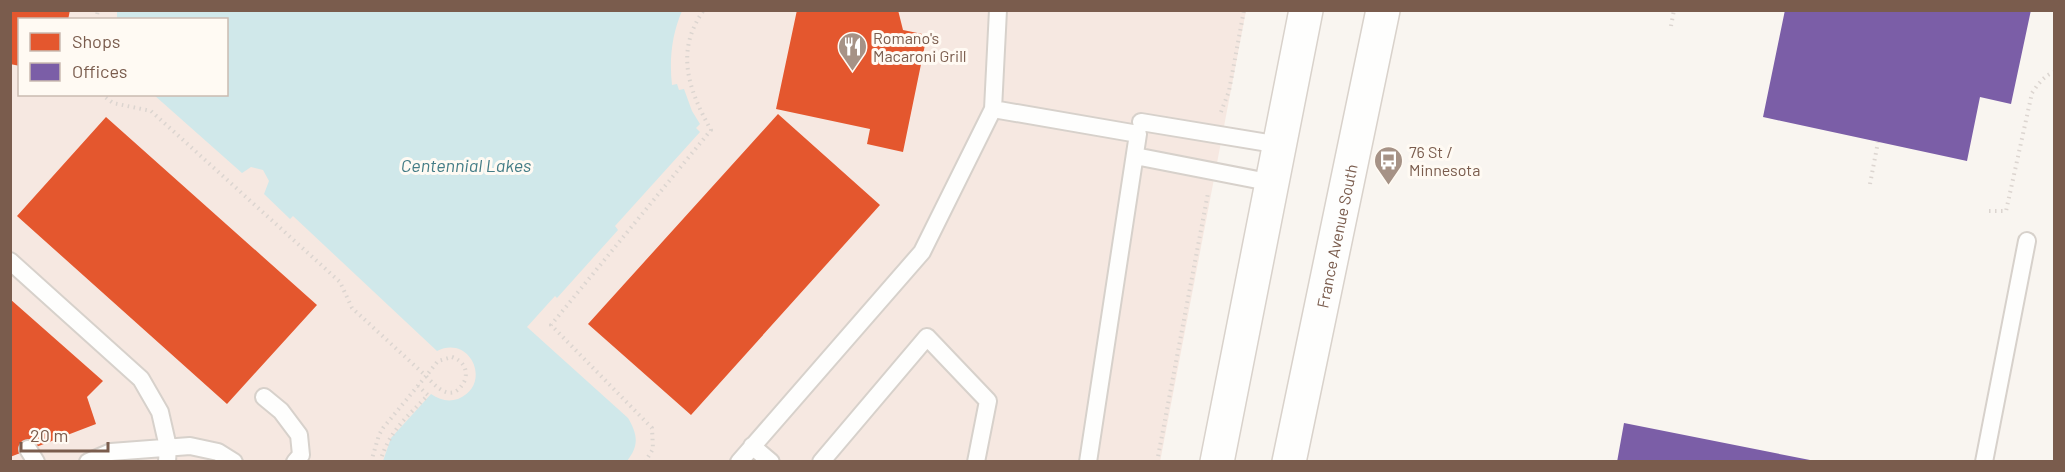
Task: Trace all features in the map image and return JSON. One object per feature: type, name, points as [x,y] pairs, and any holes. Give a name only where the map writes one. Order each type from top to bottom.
[{"type":"main road","points":[[1217,462],[1306,10]]},
{"type":"main road","name":"France Avenue South","points":[[1289,462],[1383,10]]},
{"type":"lane","points":[[739,462],[922,252],[993,109],[998,10]]},
{"type":"lane","points":[[993,109],[1138,134],[1088,462]]},
{"type":"lane","points":[[1141,122],[1280,145]]},
{"type":"lane","points":[[1135,156],[1273,183]]},
{"type":"lane","points":[[1984,462],[2027,241]]},
{"type":"lane","points":[[10,261],[141,379],[160,412],[168,454]]},
{"type":"lane","points":[[821,462],[927,337],[988,401],[976,462]]},
{"type":"lane","points":[[264,397],[281,411],[299,435],[301,455],[295,462]]},
{"type":"lane","points":[[752,446],[771,462]]},
{"type":"lane","points":[[88,462],[111,452],[168,454],[190,447],[218,452],[234,462]]},
{"type":"path","points":[[645,462],[653,449],[652,428],[551,325],[711,130],[694,96],[687,70],[689,42],[694,26],[704,10]]},
{"type":"path","points":[[1217,135],[1221,108],[1229,91],[1244,10]]},
{"type":"path","points":[[1671,26],[1674,10]]},
{"type":"path","points":[[1989,211],[2006,211],[2031,93],[2048,74],[2055,72]]},
{"type":"path","points":[[103,96],[112,103],[152,111],[340,282],[352,308],[426,376],[440,390],[449,393],[458,390],[464,384],[466,372],[460,361],[447,357],[438,361],[426,376],[418,386],[383,428],[371,462]]},
{"type":"path","points":[[1870,184],[1878,142]]},
{"type":"path","points":[[1157,462],[1212,171]]},
{"type":"path","points":[[380,462],[393,432],[428,395],[418,386]]},
{"type":"shaded area","points":[[10,11],[1246,11],[1160,462],[11,461]]},
{"type":"water","name":"Centennial Lakes","points":[[117,11],[682,11],[672,47],[672,85],[677,84],[679,90],[684,89],[692,111],[700,124],[696,128],[700,132],[615,226],[618,230],[557,298],[555,296],[527,327],[628,418],[636,440],[634,450],[627,461],[383,461],[391,438],[431,394],[441,399],[451,400],[458,399],[469,392],[476,373],[473,363],[460,349],[449,348],[437,351],[293,216],[290,219],[264,194],[269,181],[263,170],[251,167],[242,173],[155,96],[228,96],[228,18],[117,18]]},
{"type":"building: Shops","points":[[10,10],[70,10],[68,18],[18,18],[18,66],[10,64]]},
{"type":"building: Shops","name":"Romano's Macaroni Grill","points":[[797,10],[898,10],[903,30],[927,35],[903,152],[867,144],[870,129],[776,109]]},
{"type":"building: Shops","points":[[778,114],[880,205],[691,415],[588,324]]},
{"type":"building: Shops","points":[[106,117],[317,305],[227,404],[17,216]]},
{"type":"building: Shops","points":[[10,299],[103,381],[87,397],[96,424],[10,457]]},
{"type":"building: Offices","points":[[1785,10],[2031,10],[2011,104],[1980,97],[1967,161],[1763,117]]},
{"type":"building: Offices","points":[[1624,423],[1810,460],[1810,462],[1617,462]]},
{"type":"place","name":"Romano's Macaroni Grill","points":[[852,72]]},
{"type":"place","name":"76 St / Minnesota","points":[[1388,186]]}]
